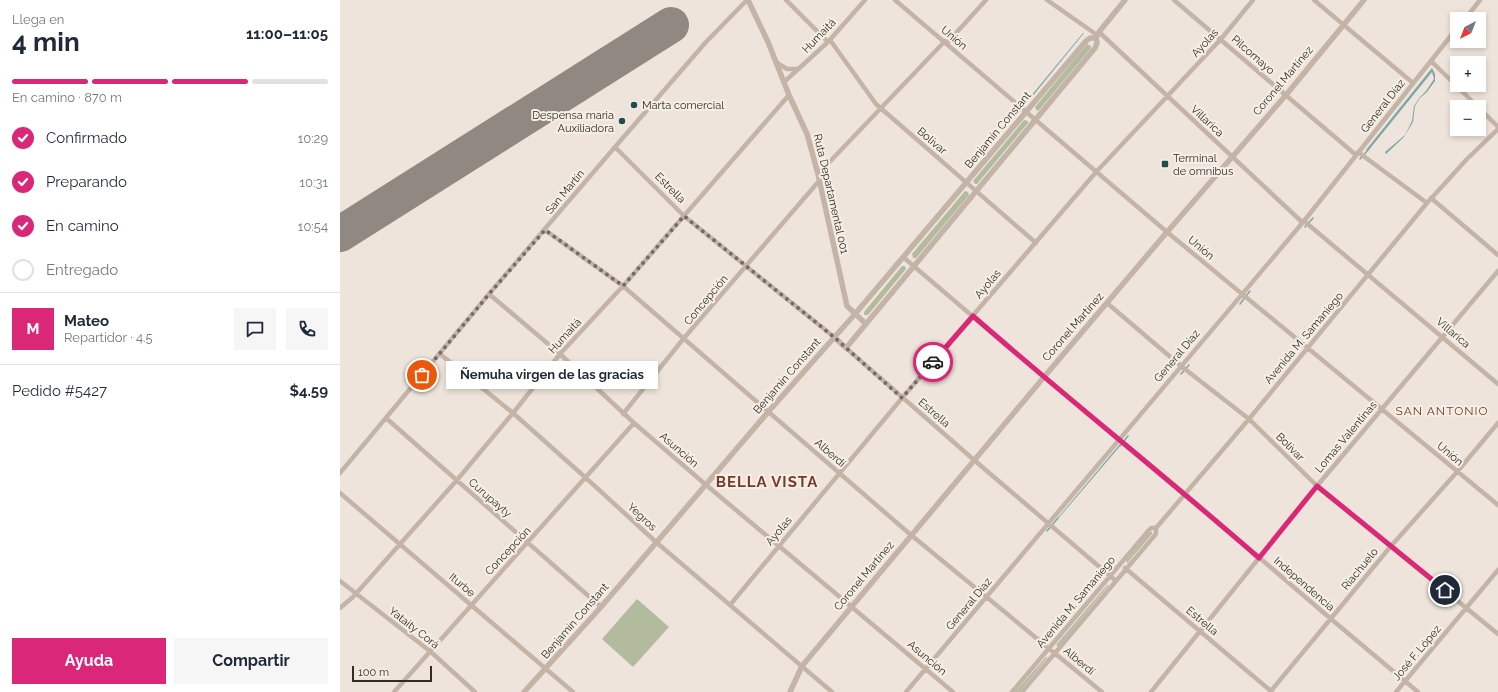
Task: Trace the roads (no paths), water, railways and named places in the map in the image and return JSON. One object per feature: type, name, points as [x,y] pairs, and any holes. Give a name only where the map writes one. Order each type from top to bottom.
[{"type":"street","name":"Ruta Departamental 001","points":[[747,0],[768,42],[789,95],[807,134],[818,174],[847,306],[866,324]]},
{"type":"street","name":"San Martín","points":[[340,472],[489,294],[706,42],[747,0]]},
{"type":"street","name":"Bolívar","points":[[786,0],[829,41],[881,109],[965,183],[1036,242]]},
{"type":"street","name":"Humaitá","points":[[784,82],[829,41],[864,0]]},
{"type":"street","name":"Unión","points":[[895,0],[1167,232],[1498,506]]},
{"type":"street","points":[[818,174],[986,0]]},
{"type":"street","name":"Villarica","points":[[1047,0],[1097,35],[1168,96],[1232,157],[1306,223],[1443,336],[1498,384]]},
{"type":"street","name":"Benjamín Constant","points":[[524,692],[601,607],[768,411],[855,314],[965,183],[1024,109],[1086,41],[1097,35],[1126,0]]},
{"type":"street","name":"Pilcomayo","points":[[1174,0],[1286,95],[1360,154],[1427,203]]},
{"type":"street","name":"Ayolas","points":[[730,605],[902,398],[1097,171],[1221,40],[1253,0]]},
{"type":"street","points":[[1314,0],[1413,83]]},
{"type":"street","name":"Coronel Martínez","points":[[790,692],[802,666],[1107,302],[1286,95],[1364,0]]},
{"type":"street","points":[[1471,12],[1480,0]]},
{"type":"street","name":"Benjamín Constant","points":[[846,348],[1095,48],[1097,43],[1097,35]]},
{"type":"street","name":"General Díaz","points":[[906,692],[1051,525],[1306,223],[1413,83],[1434,64],[1450,39]]},
{"type":"street","points":[[777,63],[787,69],[798,69]]},
{"type":"street","points":[[1434,64],[1470,100]]},
{"type":"street","name":"Humaitá","points":[[340,608],[356,594],[457,480],[560,354],[623,286],[789,95]]},
{"type":"street","points":[[1486,116],[1498,128]]},
{"type":"street","name":"Avenida M. Samaniego","points":[[1022,692],[1155,535],[1156,528],[1250,419],[1431,198],[1498,128]]},
{"type":"street","name":"Estrella","points":[[616,147],[684,216],[834,337],[902,398],[1116,581]]},
{"type":"street","name":"Concepción","points":[[623,414],[684,338],[819,181]]},
{"type":"street","points":[[1431,198],[1498,255]]},
{"type":"street","name":"Alberdí","points":[[545,230],[623,286],[911,535],[1102,692]]},
{"type":"street","name":"Independencia","points":[[903,257],[1331,619],[1406,680],[1418,692]]},
{"type":"street","name":"Lomas Valentinas","points":[[1151,692],[1317,486],[1498,271]]},
{"type":"street","name":"Asunción","points":[[489,294],[560,354],[623,414],[953,692]]},
{"type":"street","name":"Bolívar","points":[[1107,302],[1184,368],[1250,419],[1317,486],[1498,634]]},
{"type":"street","name":"Yegros","points":[[440,354],[513,413],[656,542],[832,692]]},
{"type":"street","name":"Curupayty","points":[[386,418],[601,607]]},
{"type":"street","name":"Concepción","points":[[394,692],[634,423]]},
{"type":"street","name":"Riachuelo","points":[[1271,692],[1391,546],[1457,472],[1498,423]]},
{"type":"street","name":"Iturbe","points":[[340,493],[573,692]]},
{"type":"street","name":"Avenida M. Samaniego","points":[[1012,692],[1149,530],[1151,528],[1156,528]]},
{"type":"street","name":"Estrella","points":[[1120,564],[1271,692]]},
{"type":"street","name":"José F. López","points":[[1396,692],[1498,570]]},
{"type":"street","name":"Yataity Corá","points":[[340,581],[431,652],[475,692]]},
{"type":"water","points":[[1084,33],[1027,103],[1026,102]]},
{"type":"water","points":[[1432,68],[1435,74],[1435,81],[1415,106],[1413,122],[1404,137],[1386,154],[1385,152],[1405,135],[1412,121],[1414,106],[1434,79],[1432,72],[1368,151],[1366,150]]},
{"type":"water","points":[[1120,444],[1121,445],[1056,520]]},
{"type":"waterway","points":[[1018,113],[1026,102]]},
{"type":"waterway","points":[[1360,159],[1368,150]]},
{"type":"waterway","points":[[1305,227],[1313,218]]},
{"type":"waterway","points":[[1240,304],[1250,291]]},
{"type":"waterway","points":[[1181,374],[1189,365]]},
{"type":"waterway","points":[[1120,446],[1128,436]]},
{"type":"waterway","points":[[1047,531],[1058,518]]},
{"type":"place","name":"Marta comercial","points":[[634,105]]},
{"type":"place","name":"Despensa maria Auxiliadora","points":[[622,121]]},
{"type":"place","name":"Terminal de omnibus","points":[[1165,164]]},
{"type":"place","name":"Ñemuha virgen de las gracias","points":[[422,375]]},
{"type":"district","name":"SAN ANTONIO","points":[[1442,411]]},
{"type":"district","name":"BELLA VISTA","points":[[767,482]]}]
